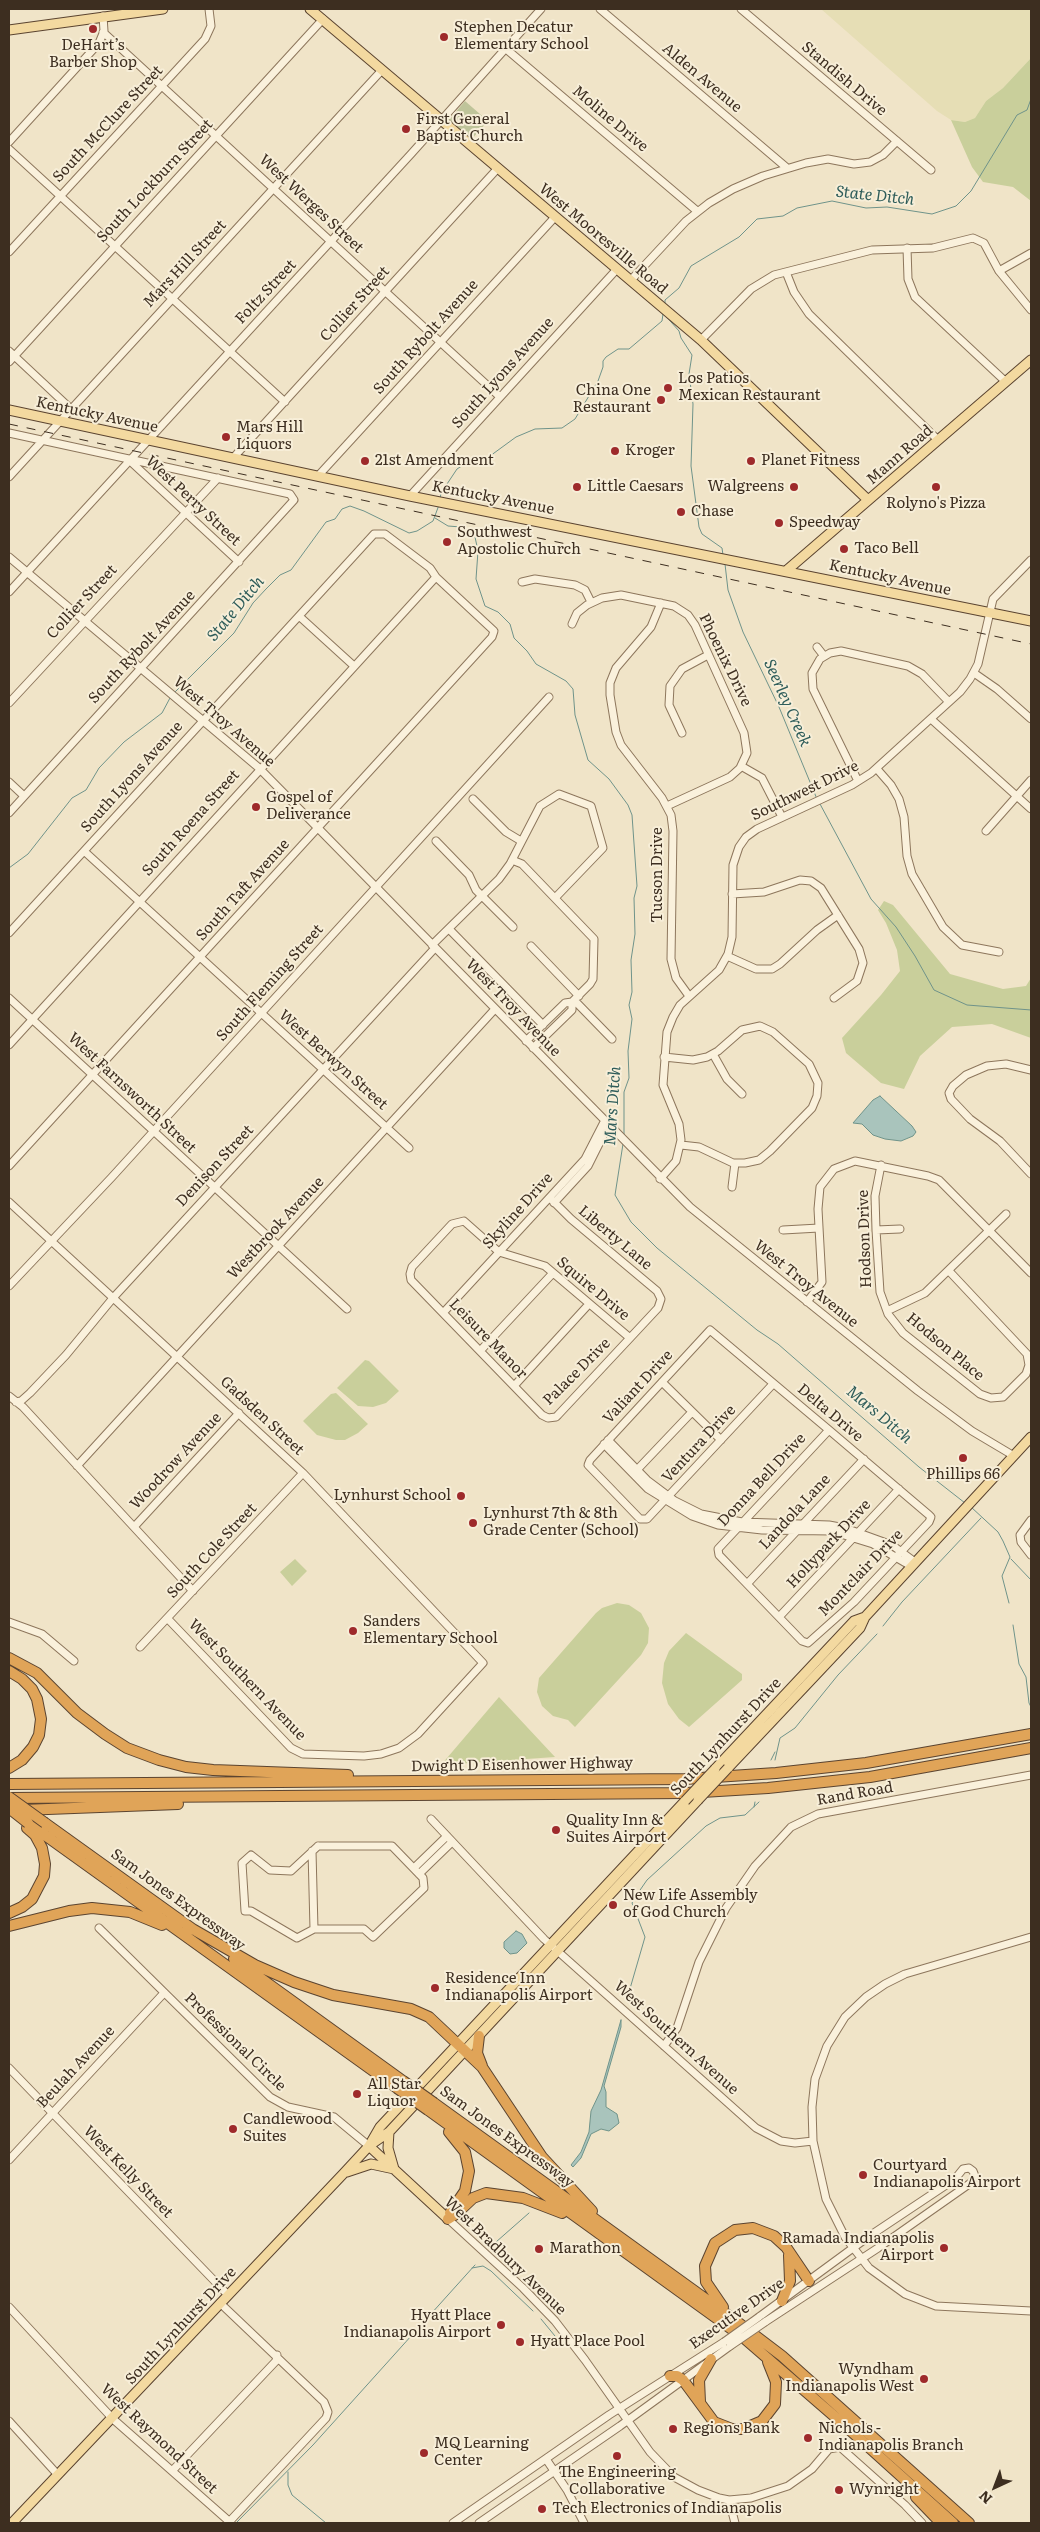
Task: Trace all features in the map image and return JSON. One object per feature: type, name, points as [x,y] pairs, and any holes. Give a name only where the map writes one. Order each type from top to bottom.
[{"type":"highway","points":[[9,1658],[37,1673],[77,1713],[105,1734],[133,1750],[171,1764],[213,1770],[350,1775],[419,1782]]},
{"type":"highway","points":[[9,1671],[22,1678],[32,1689],[37,1699],[41,1719],[39,1735],[33,1747],[22,1760],[9,1768]]},
{"type":"highway","name":"Dwight D Eisenhower Highway","points":[[9,1784],[419,1782],[731,1776],[866,1763],[1031,1734]]},
{"type":"highway","name":"Dwight D Eisenhower Highway","points":[[9,1798],[276,1797],[727,1791],[888,1774],[1031,1748]]},
{"type":"highway","points":[[9,1809],[240,1803],[276,1797]]},
{"type":"highway","name":"Sam Jones Expressway","points":[[9,1798],[190,1927],[400,2085]]},
{"type":"highway","points":[[9,1809],[25,1822],[40,1842],[45,1870],[41,1885],[32,1898],[20,1908],[9,1913]]},
{"type":"highway","name":"Sam Jones Expressway","points":[[25,1822],[213,1956],[614,2233],[732,2318],[822,2390],[969,2523]]},
{"type":"highway","points":[[9,1926],[77,1909],[120,1910],[155,1922],[213,1956]]},
{"type":"highway","points":[[190,1927],[255,1965],[294,1982],[333,1995],[421,2013],[444,2029],[460,2048],[482,2066]]},
{"type":"highway","points":[[479,2036],[477,2053],[482,2066],[542,2157],[614,2233]]},
{"type":"highway","points":[[431,2107],[458,2140],[468,2161],[467,2184],[448,2219]]},
{"type":"highway","name":"Sam Jones Expressway","points":[[431,2107],[598,2233],[744,2338],[953,2523]]},
{"type":"highway","points":[[448,2219],[477,2195],[491,2192],[518,2196],[545,2204],[598,2233]]},
{"type":"highway","points":[[732,2318],[713,2295],[706,2282],[705,2266],[712,2247],[726,2234],[748,2228],[772,2234],[786,2247],[813,2284]]},
{"type":"highway","points":[[782,2301],[791,2274],[790,2260],[786,2247]]},
{"type":"highway","points":[[670,2376],[677,2376],[683,2380],[713,2421],[732,2429],[748,2428],[762,2421],[774,2406],[777,2391],[774,2374],[763,2355]]},
{"type":"highway","points":[[701,2406],[698,2390],[699,2380],[711,2360]]},
{"type":"highway","points":[[841,2422],[941,2523]]},
{"type":"main road","points":[[9,30],[101,14],[163,9]]},
{"type":"main road","name":"West Mooresville Road","points":[[310,9],[701,340],[868,500]]},
{"type":"main road","name":"Mann Road","points":[[786,571],[1031,360]]},
{"type":"main road","name":"Kentucky Avenue","points":[[9,410],[410,496],[1031,621]]},
{"type":"main road","name":"South Lynhurst Drive","points":[[369,2146],[380,2127],[460,2048],[698,1800],[860,1628],[865,1617],[1031,1438]]},
{"type":"main road","name":"South Lynhurst Drive","points":[[12,2523],[113,2419],[369,2146],[388,2132],[460,2048],[479,2036],[554,1948],[685,1801],[854,1621],[865,1617]]},
{"type":"main road","points":[[344,2173],[371,2164],[394,2169],[388,2148],[388,2132]]},
{"type":"main road","name":"West Bradbury Avenue","points":[[369,2146],[448,2219]]},
{"type":"street","name":"South McClure Street","points":[[9,252],[206,38],[211,25],[209,9]]},
{"type":"street","name":"Foltz Street","points":[[9,592],[541,9]]},
{"type":"street","name":"Alden Avenue","points":[[600,9],[787,168]]},
{"type":"street","name":"Standish Drive","points":[[740,9],[931,170]]},
{"type":"street","points":[[9,142],[96,46],[104,32],[101,14]]},
{"type":"street","name":"South Lockburn Street","points":[[9,362],[12,353],[114,246],[323,19]]},
{"type":"street","name":"West Werges Street","points":[[104,32],[500,396]]},
{"type":"street","name":"Moline Drive","points":[[505,48],[697,211]]},
{"type":"street","name":"Mars Hill Street","points":[[9,476],[382,70]]},
{"type":"street","points":[[631,280],[697,211],[746,183],[787,168],[822,160],[854,164],[868,162],[880,157],[897,141]]},
{"type":"street","points":[[9,149],[284,402]]},
{"type":"street","name":"Collier Street","points":[[233,458],[498,168]]},
{"type":"street","name":"South Rybolt Avenue","points":[[318,476],[555,217]]},
{"type":"street","points":[[701,340],[755,286],[767,278],[872,250],[938,248],[973,238],[984,243],[998,271],[1031,310]]},
{"type":"street","points":[[907,248],[908,279],[915,297],[1006,382]]},
{"type":"street","points":[[998,271],[1031,253]]},
{"type":"street","name":"South Lyons Avenue","points":[[410,496],[617,269]]},
{"type":"street","points":[[786,272],[794,292],[808,314],[938,440]]},
{"type":"street","points":[[12,353],[71,409]]},
{"type":"street","points":[[9,433],[218,478]]},
{"type":"street","name":"West Perry Street","points":[[130,460],[239,562]]},
{"type":"street","name":"Collier Street","points":[[9,703],[218,478]]},
{"type":"street","name":"South Rybolt Avenue","points":[[9,813],[292,505],[293,498],[290,494],[218,478]]},
{"type":"street","name":"South Lyons Avenue","points":[[9,933],[374,534],[380,533],[430,568],[436,577]]},
{"type":"street","name":"West Troy Avenue","points":[[9,558],[259,768],[606,1124],[690,1207],[944,1411],[972,1431],[1014,1456]]},
{"type":"street","name":"Southwest Drive","points":[[681,1145],[679,1124],[663,1085],[664,1057],[670,1023],[678,1008],[719,970],[727,956],[731,942],[734,860],[741,843],[753,831],[858,782],[877,768],[963,689],[974,674],[981,656],[995,596],[1031,560]]},
{"type":"street","name":"South Taft Avenue","points":[[9,1166],[492,638],[494,630],[436,577]]},
{"type":"street","name":"South Roena Street","points":[[9,1045],[259,768],[436,577]]},
{"type":"street","points":[[522,582],[535,579],[575,585],[584,590],[591,602],[579,611],[572,624]]},
{"type":"street","name":"Phoenix Drive","points":[[591,602],[623,595],[674,606],[688,615],[746,739],[747,753],[741,766]]},
{"type":"street","name":"Tucson Drive","points":[[661,603],[651,627],[615,670],[610,683],[610,695],[616,732],[621,745],[667,806],[673,831],[671,960],[676,978],[689,996]]},
{"type":"street","points":[[299,616],[354,666]]},
{"type":"street","points":[[817,647],[824,656]]},
{"type":"street","points":[[858,782],[834,737],[812,685],[814,669],[824,656],[841,651],[908,666],[922,674],[949,702]]},
{"type":"street","points":[[682,734],[669,705],[671,684],[684,667],[708,655]]},
{"type":"street","points":[[974,674],[998,689],[1031,719]]},
{"type":"street","name":"South Fleming Street","points":[[9,1286],[549,697]]},
{"type":"street","points":[[931,719],[1031,809]]},
{"type":"street","points":[[667,806],[730,777],[741,766],[762,778],[770,790],[782,817]]},
{"type":"street","points":[[877,768],[899,799],[904,817],[907,856],[912,874],[943,927],[962,945],[999,952]]},
{"type":"street","points":[[986,830],[1031,780]]},
{"type":"street","points":[[9,782],[24,796]]},
{"type":"street","name":"Denison Street","points":[[16,1402],[21,1401],[30,1393],[66,1355],[113,1298],[323,1070],[449,928],[499,879],[512,860],[540,806],[559,794],[590,806],[603,850],[555,898]]},
{"type":"street","points":[[473,799],[506,832],[521,841]]},
{"type":"street","points":[[436,841],[470,875],[476,890],[513,927]]},
{"type":"street","name":"West Berwyn Street","points":[[84,850],[409,1148]]},
{"type":"street","points":[[512,860],[522,864],[594,939],[592,980],[575,1000],[572,1010],[533,1048]]},
{"type":"street","points":[[732,894],[764,892],[795,881],[807,880],[821,888],[860,951],[863,965],[856,982],[834,998]]},
{"type":"street","points":[[727,956],[756,969],[772,969],[817,930],[838,915]]},
{"type":"street","points":[[449,928],[542,1025]]},
{"type":"street","points":[[531,946],[575,1000],[612,1039]]},
{"type":"street","name":"West Farnsworth Street","points":[[9,998],[347,1309]]},
{"type":"street","points":[[526,1041],[566,1003],[575,1000]]},
{"type":"street","name":"Westbrook Avenue","points":[[78,1466],[176,1356],[495,1009]]},
{"type":"street","points":[[660,1179],[675,1163],[681,1145],[699,1148],[735,1163],[750,1162],[763,1157],[814,1104],[818,1086],[811,1066],[765,1027],[755,1026],[744,1029],[713,1054],[697,1060],[664,1057]]},
{"type":"street","points":[[713,1054],[727,1079],[742,1094]]},
{"type":"street","points":[[1031,1070],[1006,1064],[987,1066],[966,1075],[952,1086],[950,1093],[951,1100],[970,1119],[1000,1141],[1031,1174]]},
{"type":"street","points":[[818,1086],[827,1086]]},
{"type":"street","name":"Skyline Drive","points":[[442,1313],[499,1252],[552,1200],[585,1159],[606,1124]]},
{"type":"street","points":[[807,1302],[822,1282],[819,1192],[830,1172],[843,1164],[855,1161],[881,1165],[939,1180],[1031,1273]]},
{"type":"street","points":[[732,1187],[735,1163]]},
{"type":"street","name":"Hodson Drive","points":[[881,1165],[875,1198],[876,1230],[880,1292],[887,1311]]},
{"type":"street","name":"Liberty Lane","points":[[552,1200],[657,1291],[661,1299]]},
{"type":"street","name":"Gadsden Street","points":[[9,1202],[303,1473],[483,1663],[418,1734],[399,1748]]},
{"type":"street","points":[[887,1311],[921,1297],[1006,1214]]},
{"type":"street","name":"Squire Drive","points":[[410,1275],[412,1268],[452,1224],[460,1220],[468,1223],[499,1252],[541,1264],[630,1338]]},
{"type":"street","points":[[783,1230],[819,1228]]},
{"type":"street","points":[[876,1230],[900,1229]]},
{"type":"street","name":"Hodson Place","points":[[887,1311],[903,1333],[981,1395],[994,1398],[1007,1395],[1026,1374],[1029,1365],[1027,1354],[949,1271]]},
{"type":"street","points":[[480,1351],[553,1273]]},
{"type":"street","name":"Leisure Manor","points":[[410,1275],[412,1282],[544,1417],[551,1418]]},
{"type":"street","name":"Palace Drive","points":[[551,1418],[558,1415],[659,1307],[661,1299]]},
{"type":"street","points":[[514,1386],[589,1304]]},
{"type":"street","name":"Valiant Drive","points":[[643,1520],[588,1464],[606,1442],[710,1330]]},
{"type":"street","name":"Delta Drive","points":[[710,1330],[864,1459],[931,1518]]},
{"type":"street","points":[[662,1382],[721,1440]]},
{"type":"street","name":"Ventura Drive","points":[[643,1520],[648,1518],[667,1499],[773,1384]]},
{"type":"street","points":[[9,1396],[78,1466],[193,1591]]},
{"type":"street","points":[[634,1473],[692,1412]]},
{"type":"street","name":"Woodrow Avenue","points":[[134,1527],[239,1413]]},
{"type":"street","name":"Donna Bell Drive","points":[[747,1584],[719,1555],[718,1550],[739,1525],[829,1430]]},
{"type":"street","points":[[606,1442],[634,1473],[692,1516],[718,1524],[739,1525],[762,1530],[801,1527],[856,1534],[900,1554],[913,1564]]},
{"type":"street","name":"Landola Lane","points":[[747,1584],[864,1459]]},
{"type":"street","name":"South Cole Street","points":[[140,1647],[303,1473]]},
{"type":"street","name":"Hollypark Drive","points":[[779,1617],[899,1489]]},
{"type":"street","name":"Montclair Drive","points":[[779,1617],[806,1643],[812,1642],[900,1554],[931,1518]]},
{"type":"street","points":[[1031,1520],[1020,1535],[1021,1542],[1031,1555]]},
{"type":"street","points":[[747,1584],[779,1617]]},
{"type":"street","name":"West Southern Avenue","points":[[168,1619],[294,1750],[303,1754],[338,1757],[381,1754],[399,1748]]},
{"type":"street","points":[[9,1622],[28,1628],[51,1640],[74,1661]]},
{"type":"street","name":"Rand Road","points":[[664,2046],[679,2024],[701,1956],[726,1908],[759,1861],[791,1827],[807,1817],[820,1813],[1031,1775]]},
{"type":"street","name":"West Southern Avenue","points":[[431,1819],[442,1828],[446,1836],[554,1948],[764,2134],[788,2143],[813,2141]]},
{"type":"street","points":[[416,1871],[446,1836]]},
{"type":"street","points":[[416,1871],[452,1842]]},
{"type":"street","points":[[318,1846],[390,1846],[425,1882],[422,1891],[374,1936],[364,1929],[314,1929],[297,1938],[251,1911],[245,1911],[242,1863],[251,1855],[270,1870],[291,1871],[312,1851],[318,1846]]},
{"type":"street","points":[[312,1851],[314,1929]]},
{"type":"street","points":[[99,1928],[164,1993]]},
{"type":"street","points":[[1031,1937],[903,1975],[877,1989],[855,2007],[834,2034],[819,2065],[813,2095],[813,2141],[826,2199],[838,2225],[857,2254],[893,2287],[925,2302],[956,2308],[1031,2311]]},
{"type":"street","name":"Beulah Avenue","points":[[9,2160],[164,1993]]},
{"type":"street","name":"Professional Circle","points":[[164,1993],[273,2100],[288,2107],[334,2117],[369,2146]]},
{"type":"street","name":"West Kelly Street","points":[[9,2068],[228,2295]]},
{"type":"street","name":"Executive Drive","points":[[453,2523],[620,2408],[670,2376],[727,2344],[857,2254],[972,2182],[976,2175],[969,2168],[963,2169],[954,2179],[857,2254],[813,2284],[782,2301],[762,2319]]},
{"type":"street","name":"West Bradbury Avenue","points":[[448,2219],[542,2307],[581,2354],[628,2420]]},
{"type":"street","points":[[220,2303],[278,2355],[324,2402],[328,2409],[326,2418],[230,2522]]},
{"type":"street","name":"West Raymond Street","points":[[9,2307],[113,2419],[230,2522]]},
{"type":"street","name":"Executive Drive","points":[[479,2523],[628,2420],[711,2360],[727,2344]]},
{"type":"street","points":[[172,2471],[276,2361],[278,2355]]},
{"type":"street","points":[[628,2420],[654,2458],[674,2477],[698,2490],[729,2500],[761,2496],[788,2486],[812,2469],[829,2449],[837,2446],[846,2450],[922,2523]]},
{"type":"street","points":[[9,2421],[58,2475]]},
{"type":"street","points":[[546,2459],[555,2471],[584,2523]]},
{"type":"street","points":[[729,2500],[735,2523]]},
{"type":"street","points":[[463,2516],[469,2523]]},
{"type":"shaded area","points":[[821,9],[1031,9],[1031,58],[1003,88],[986,101],[975,118],[965,122],[951,120],[937,111]]},
{"type":"green space","points":[[1031,58],[1031,201],[1013,187],[983,182],[972,167],[951,120],[965,122],[975,118],[986,101],[1003,88]]},
{"type":"green space","points":[[465,101],[488,121],[471,140],[448,121]]},
{"type":"green space","points":[[884,901],[893,905],[950,974],[1003,989],[1026,986],[1031,978],[1031,1038],[992,1024],[952,1027],[920,1056],[904,1089],[881,1083],[846,1053],[842,1038],[900,971],[897,950],[886,923],[878,910]]},
{"type":"green space","points":[[365,1360],[369,1361],[399,1391],[386,1403],[373,1407],[358,1406],[337,1388]]},
{"type":"green space","points":[[336,1393],[368,1424],[358,1433],[345,1440],[336,1440],[317,1435],[303,1421],[331,1394]]},
{"type":"green space","points":[[295,1559],[307,1571],[292,1586],[280,1572]]},
{"type":"green space","points":[[617,1603],[629,1605],[641,1613],[649,1628],[648,1643],[641,1655],[575,1727],[568,1720],[553,1716],[542,1706],[537,1692],[539,1678],[596,1613],[602,1608]]},
{"type":"green space","points":[[686,1633],[742,1674],[742,1680],[689,1727],[679,1719],[668,1704],[662,1683],[664,1663],[669,1651]]},
{"type":"green space","points":[[499,1697],[555,1757],[441,1765]]},
{"type":"water","points":[[880,1096],[912,1126],[916,1132],[913,1136],[901,1141],[885,1139],[873,1135],[862,1124],[853,1123],[873,1100]]},
{"type":"water","points":[[516,1931],[522,1934],[527,1943],[517,1953],[510,1954],[504,1948],[504,1942]]},
{"type":"water","points":[[621,2020],[621,2027],[604,2086],[606,2107],[617,2114],[619,2123],[609,2131],[601,2129],[591,2134],[581,2158],[573,2167],[571,2165],[581,2152],[589,2132],[591,2111],[601,2090]]},
{"type":"waterway","name":"State Ditch","points":[[665,303],[665,300],[679,288],[691,266],[739,237],[757,219],[783,216],[797,208],[832,201],[866,208],[887,207],[932,214],[956,206],[971,191],[1017,115],[1027,110],[1031,99]]},
{"type":"waterway","name":"State Ditch","points":[[440,499],[441,493],[457,469],[468,462],[490,456],[516,437],[535,429],[562,428],[575,419],[598,381],[603,361],[606,357],[618,349],[629,349],[662,321],[663,314]]},
{"type":"waterway","name":"Seerley Creek","points":[[664,314],[679,331],[681,338],[692,355],[689,374],[693,404],[691,466],[699,527],[702,534],[722,548],[723,555]]},
{"type":"waterway","name":"State Ditch","points":[[175,692],[234,633],[253,603],[280,575],[291,570],[326,522],[335,519],[342,509],[350,506],[364,511],[409,533],[417,531],[433,521],[439,505]]},
{"type":"waterway","name":"Mars Ditch","points":[[435,518],[448,526],[461,527],[475,537],[478,551],[476,579],[485,606],[498,612],[510,624],[514,638],[527,651],[536,664],[566,681],[573,689],[575,715],[588,760],[609,779],[628,805],[632,815],[637,886],[634,898],[635,934],[631,960],[632,992],[629,1005],[632,1019],[628,1051],[629,1078],[624,1092],[624,1135]]},
{"type":"waterway","name":"Seerley Creek","points":[[725,564],[728,590],[743,632],[779,707],[817,799]]},
{"type":"waterway","name":"State Ditch","points":[[9,868],[28,854],[72,798],[86,790],[99,768],[124,742],[162,713],[170,698]]},
{"type":"waterway","name":"Seerley Creek","points":[[820,804],[871,899],[896,927],[934,990],[967,1005],[1031,1010]]},
{"type":"waterway","name":"Mars Ditch","points":[[623,1144],[615,1195],[631,1222],[657,1248],[757,1330],[778,1344],[919,1467],[965,1503]]},
{"type":"waterway","name":"Mars Ditch","points":[[971,1507],[998,1532],[1010,1557],[1002,1576],[1009,1603]]},
{"type":"waterway","points":[[883,1626],[902,1602],[981,1518]]},
{"type":"waterway","points":[[1011,1559],[1031,1580]]},
{"type":"waterway","name":"Mars Ditch","points":[[1013,1625],[1019,1664],[1026,1677],[1031,1707]]},
{"type":"waterway","points":[[775,1760],[780,1738],[795,1728],[838,1675],[877,1634]]},
{"type":"waterway","points":[[771,1760],[775,1752]]},
{"type":"waterway","points":[[754,1807],[755,1802]]},
{"type":"waterway","points":[[627,1999],[645,1937],[632,1903],[638,1893],[647,1880],[706,1826],[720,1818],[745,1815],[759,1802]]},
{"type":"waterway","points":[[496,2242],[529,2213]]},
{"type":"waterway","points":[[237,2522],[313,2445],[475,2265]]},
{"type":"waterway","points":[[472,2268],[483,2266],[491,2271],[533,2311]]},
{"type":"waterway","points":[[541,2319],[555,2336]]},
{"type":"waterway","points":[[288,2472],[288,2485],[292,2495],[326,2523]]},
{"type":"railway","points":[[9,424],[1031,644]]},
{"type":"place","name":"DeHart’s Barber Shop","points":[[93,29]]},
{"type":"place","name":"Stephen Decatur Elementary School","points":[[444,37]]},
{"type":"place","name":"First General Baptist Church","points":[[406,129]]},
{"type":"place","name":"Los Patios Mexican Restaurant","points":[[668,388]]},
{"type":"place","name":"China One Restaurant","points":[[661,400]]},
{"type":"place","name":"Mars Hill Liquors","points":[[226,437]]},
{"type":"place","name":"Kroger","points":[[615,451]]},
{"type":"place","name":"21st Amendment","points":[[365,461]]},
{"type":"place","name":"Planet Fitness","points":[[751,461]]},
{"type":"place","name":"Little Caesars","points":[[577,487]]},
{"type":"place","name":"Walgreens","points":[[794,487]]},
{"type":"place","name":"Rolyno's Pizza","points":[[936,487]]},
{"type":"place","name":"Chase","points":[[681,512]]},
{"type":"place","name":"Speedway","points":[[779,523]]},
{"type":"place","name":"Southwest Apostolic Church","points":[[447,542]]},
{"type":"place","name":"Taco Bell","points":[[844,549]]},
{"type":"place","name":"Gospel of Deliverance","points":[[256,807]]},
{"type":"place","name":"Phillips 66","points":[[963,1458]]},
{"type":"place","name":"Lynhurst School","points":[[461,1496]]},
{"type":"place","name":"Lynhurst 7th & 8th Grade Center (School)","points":[[473,1523]]},
{"type":"place","name":"Sanders Elementary School","points":[[353,1631]]},
{"type":"place","name":"Quality Inn & Suites Airport","points":[[556,1830]]},
{"type":"place","name":"New Life Assembly of God Church","points":[[613,1905]]},
{"type":"place","name":"Residence Inn Indianapolis Airport","points":[[435,1988]]},
{"type":"place","name":"All Star Liquor","points":[[357,2094]]},
{"type":"place","name":"Candlewood Suites","points":[[233,2129]]},
{"type":"place","name":"Courtyard Indianapolis Airport","points":[[863,2175]]},
{"type":"place","name":"Ramada Indianapolis Airport","points":[[944,2248]]},
{"type":"place","name":"Marathon","points":[[539,2249]]},
{"type":"place","name":"Hyatt Place Indianapolis Airport","points":[[501,2325]]},
{"type":"place","name":"Hyatt Place Pool","points":[[520,2342]]},
{"type":"place","name":"Wyndham Indianapolis West","points":[[924,2379]]},
{"type":"place","name":"Regions Bank","points":[[673,2429]]},
{"type":"place","name":"Nichols - Indianapolis Branch","points":[[808,2438]]},
{"type":"place","name":"MQ Learning Center","points":[[424,2453]]},
{"type":"place","name":"The Engineering Collaborative","points":[[617,2456]]},
{"type":"place","name":"Wynright","points":[[839,2490]]},
{"type":"place","name":"Tech Electronics of Indianapolis","points":[[542,2509]]}]
